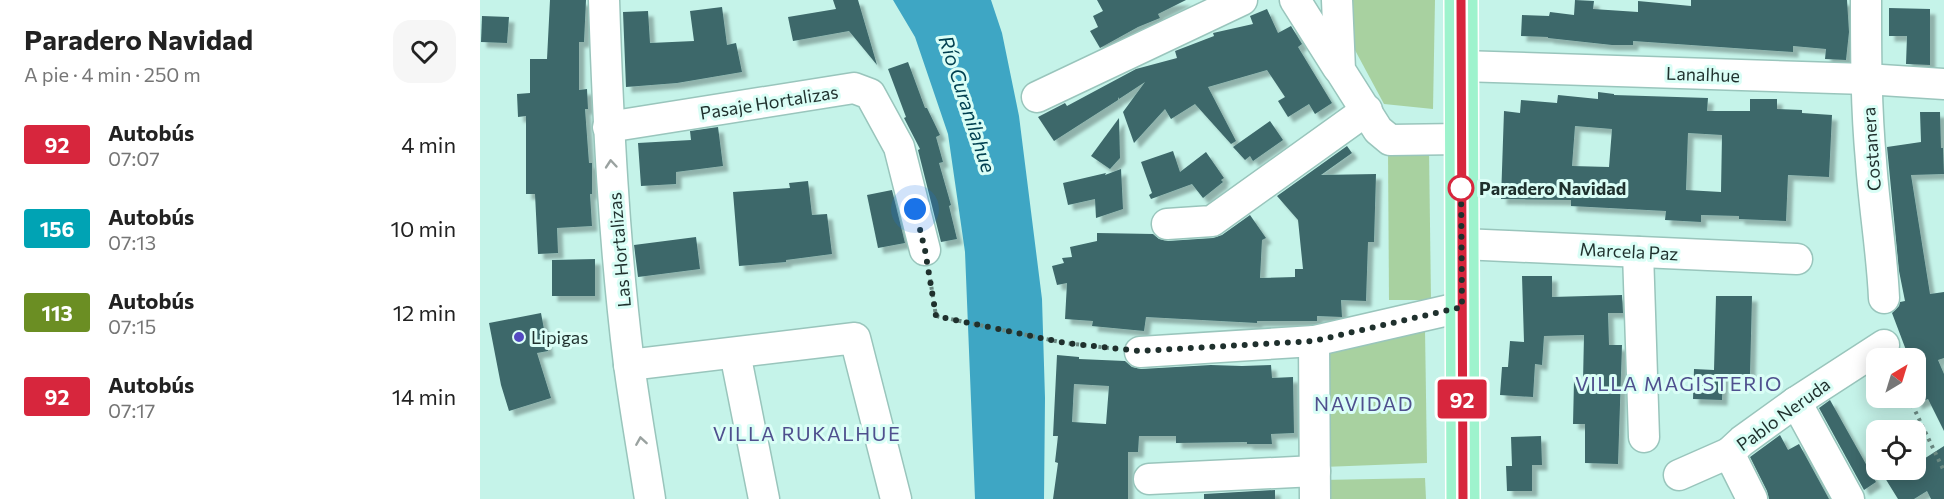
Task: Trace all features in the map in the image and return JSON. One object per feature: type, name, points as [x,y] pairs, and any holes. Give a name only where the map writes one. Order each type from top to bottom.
[{"type":"main road","points":[[1461,0],[1463,499]]},
{"type":"street","name":"Las Hortalizas","points":[[604,0],[608,127],[629,365],[650,499]]},
{"type":"street","points":[[1037,97],[1242,0]]},
{"type":"street","points":[[1295,0],[1378,130],[1390,140],[1461,139]]},
{"type":"street","points":[[1337,0],[1340,70]]},
{"type":"street","name":"Costanera","points":[[1866,0],[1866,79],[1870,159],[1882,259],[1884,298]]},
{"type":"street","name":"Lanalhue","points":[[1461,66],[1866,79],[1944,84]]},
{"type":"street","name":"Pasaje Hortalizas","points":[[608,127],[854,88],[870,94],[899,147],[925,250]]},
{"type":"street","points":[[1167,224],[1212,221],[1367,110]]},
{"type":"street","name":"Marcela Paz","points":[[1462,244],[1797,259]]},
{"type":"street","points":[[1638,252],[1644,437]]},
{"type":"street","points":[[1140,351],[1314,341],[1462,307]]},
{"type":"street","points":[[629,365],[855,338],[896,499]]},
{"type":"street","points":[[1149,479],[1315,485],[1314,341]]},
{"type":"street","name":"Pablo Neruda","points":[[1679,476],[1729,453],[1796,402],[1884,345]]},
{"type":"street","points":[[735,353],[764,499]]},
{"type":"street","points":[[1796,402],[1849,499]]},
{"type":"street","points":[[1729,453],[1752,499]]},
{"type":"path","points":[[925,250],[936,316],[1065,343],[1140,351]]},
{"type":"path","points":[[1914,408],[1944,471]]},
{"type":"green space","points":[[1349,0],[1435,0],[1433,109],[1384,104],[1349,39]]},
{"type":"green space","points":[[1429,149],[1431,300],[1389,300],[1388,150]]},
{"type":"green space","points":[[1425,329],[1427,463],[1323,467],[1318,353]]},
{"type":"green space","points":[[1425,478],[1426,499],[1322,499],[1322,480]]},
{"type":"water","name":"Río Curanilahue","points":[[893,0],[991,0],[1002,33],[1019,116],[1042,299],[1045,398],[1044,499],[975,499],[965,252],[948,134],[915,37]]},
{"type":"building","points":[[550,0],[586,0],[584,42],[579,42],[579,90],[587,89],[588,109],[585,109],[589,163],[592,163],[592,194],[590,194],[592,226],[557,228],[558,253],[538,254],[535,194],[526,194],[526,116],[518,117],[517,94],[530,93],[530,59],[547,59]]},
{"type":"building","points":[[833,0],[858,0],[877,65],[849,31],[793,41],[788,17],[836,9]]},
{"type":"building","points":[[1097,0],[1186,0],[1158,14],[1160,18],[1100,48],[1090,31],[1098,27],[1093,16],[1103,11]]},
{"type":"building","points":[[1575,0],[1594,1],[1593,9],[1638,12],[1638,1],[1691,6],[1691,0],[1847,0],[1849,32],[1846,60],[1825,59],[1826,49],[1793,46],[1793,52],[1633,41],[1633,45],[1612,45],[1521,36],[1522,15],[1549,16],[1550,12],[1574,15]]},
{"type":"building","points":[[722,7],[727,45],[736,43],[742,72],[677,83],[626,87],[623,12],[648,11],[650,43],[694,41],[690,11]]},
{"type":"building","points":[[1889,8],[1930,9],[1930,65],[1906,64],[1907,36],[1889,36]]},
{"type":"building","points":[[1267,9],[1278,33],[1291,26],[1302,44],[1298,47],[1332,103],[1315,114],[1309,104],[1288,117],[1278,101],[1285,97],[1267,70],[1208,87],[1236,141],[1231,144],[1195,104],[1171,119],[1165,109],[1134,143],[1123,112],[1145,82],[1119,99],[1118,97],[1118,100],[1054,141],[1038,117],[1065,103],[1067,106],[1136,69],[1177,58],[1175,51],[1214,36],[1213,33],[1253,24],[1250,16]]},
{"type":"building","points":[[482,16],[509,17],[507,43],[481,42]]},
{"type":"building","points":[[908,62],[925,108],[940,135],[936,137],[943,162],[939,163],[951,205],[949,206],[957,239],[941,242],[918,150],[920,149],[904,118],[906,117],[888,69]]},
{"type":"building","points":[[1598,92],[1614,95],[1708,98],[1707,111],[1750,111],[1750,99],[1777,99],[1777,109],[1832,115],[1829,177],[1788,175],[1786,221],[1701,215],[1701,222],[1665,220],[1666,211],[1571,206],[1571,200],[1501,199],[1504,111],[1520,113],[1521,100],[1557,103],[1558,95],[1598,99]],"holes":[[[1575,126],[1612,129],[1609,167],[1572,166]],[[1688,133],[1722,135],[1721,192],[1686,190]]]},
{"type":"building","points":[[1920,112],[1940,112],[1944,174],[1911,175],[1930,294],[1944,292],[1944,358],[1938,360],[1944,374],[1944,431],[1928,399],[1926,400],[1926,348],[1905,348],[1892,313],[1900,302],[1905,301],[1899,271],[1887,147],[1921,142]]},
{"type":"building","points":[[1119,118],[1120,158],[1110,169],[1091,156]]},
{"type":"building","points":[[1270,121],[1283,140],[1253,161],[1250,156],[1245,160],[1233,147]]},
{"type":"building","points":[[718,127],[723,166],[676,172],[676,184],[641,186],[638,143],[691,140],[690,131]]},
{"type":"building","points":[[1347,146],[1352,153],[1321,175],[1376,174],[1374,242],[1368,242],[1366,301],[1341,300],[1342,317],[1317,316],[1317,321],[1257,321],[1257,323],[1146,317],[1144,331],[1092,326],[1093,321],[1065,319],[1067,283],[1057,285],[1052,266],[1064,263],[1062,258],[1072,257],[1070,247],[1097,241],[1097,233],[1153,234],[1159,239],[1168,241],[1213,238],[1222,235],[1250,215],[1266,238],[1262,240],[1260,278],[1295,277],[1295,269],[1303,269],[1298,220],[1277,196]]},
{"type":"building","points":[[1173,151],[1180,172],[1206,152],[1224,178],[1221,180],[1223,182],[1203,198],[1192,184],[1151,199],[1149,195],[1152,193],[1141,162]]},
{"type":"building","points":[[1121,169],[1123,209],[1096,218],[1095,199],[1068,205],[1063,183],[1106,173],[1105,175]]},
{"type":"building","points":[[808,181],[812,215],[827,214],[832,254],[786,260],[786,262],[739,266],[733,192],[790,188],[789,183]]},
{"type":"building","points":[[892,190],[905,243],[878,248],[867,195]]},
{"type":"building","points":[[696,237],[700,269],[638,277],[634,245]]},
{"type":"building","points":[[595,259],[595,296],[552,296],[552,260]]},
{"type":"building","points":[[1522,276],[1552,276],[1552,297],[1622,295],[1623,313],[1608,313],[1609,345],[1622,345],[1618,464],[1585,463],[1585,424],[1573,424],[1574,381],[1583,381],[1584,335],[1544,336],[1542,365],[1535,364],[1533,397],[1500,395],[1502,367],[1508,367],[1510,341],[1524,342]]},
{"type":"building","points":[[1716,296],[1752,296],[1750,375],[1723,374],[1722,400],[1693,399],[1694,369],[1714,370]]},
{"type":"building","points":[[541,313],[548,351],[537,353],[551,398],[509,411],[501,385],[489,323]]},
{"type":"building","points":[[1057,355],[1079,357],[1079,359],[1125,361],[1132,367],[1141,369],[1211,365],[1271,365],[1272,378],[1293,377],[1294,433],[1271,434],[1272,444],[1176,443],[1176,436],[1139,436],[1138,452],[1128,452],[1128,499],[1053,499],[1058,463],[1055,462],[1058,436],[1053,436]],"holes":[[[1074,384],[1109,386],[1106,424],[1072,422]]]},
{"type":"building","points":[[1830,400],[1866,464],[1866,480],[1876,482],[1864,490],[1819,408]]},
{"type":"building","points":[[1780,435],[1788,450],[1799,444],[1829,499],[1769,499],[1750,457]]},
{"type":"building","points":[[1541,436],[1542,465],[1532,465],[1532,491],[1507,491],[1506,466],[1512,466],[1511,437]]},
{"type":"building","points":[[1944,446],[1944,499],[1931,499],[1927,491],[1914,499],[1898,499],[1886,480],[1926,480],[1926,458]]},
{"type":"building","points":[[1275,490],[1275,499],[1204,499],[1204,494]]},
{"type":"bus line","name":"92","points":[[1461,0],[1463,499]]},
{"type":"place","name":"Paradero Navidad","points":[[1461,188]]},
{"type":"place","name":"Lipigas","points":[[519,337]]},
{"type":"district","name":"VILLA MAGISTERIO","points":[[1679,383]]},
{"type":"district","name":"NAVIDAD","points":[[1364,403]]},
{"type":"district","name":"VILLA RUKALHUE","points":[[807,433]]},
{"type":"route","points":[[915,209],[925,250],[936,316],[1065,343],[1140,351],[1314,341],[1462,307],[1461,181],[1461,188]]}]
